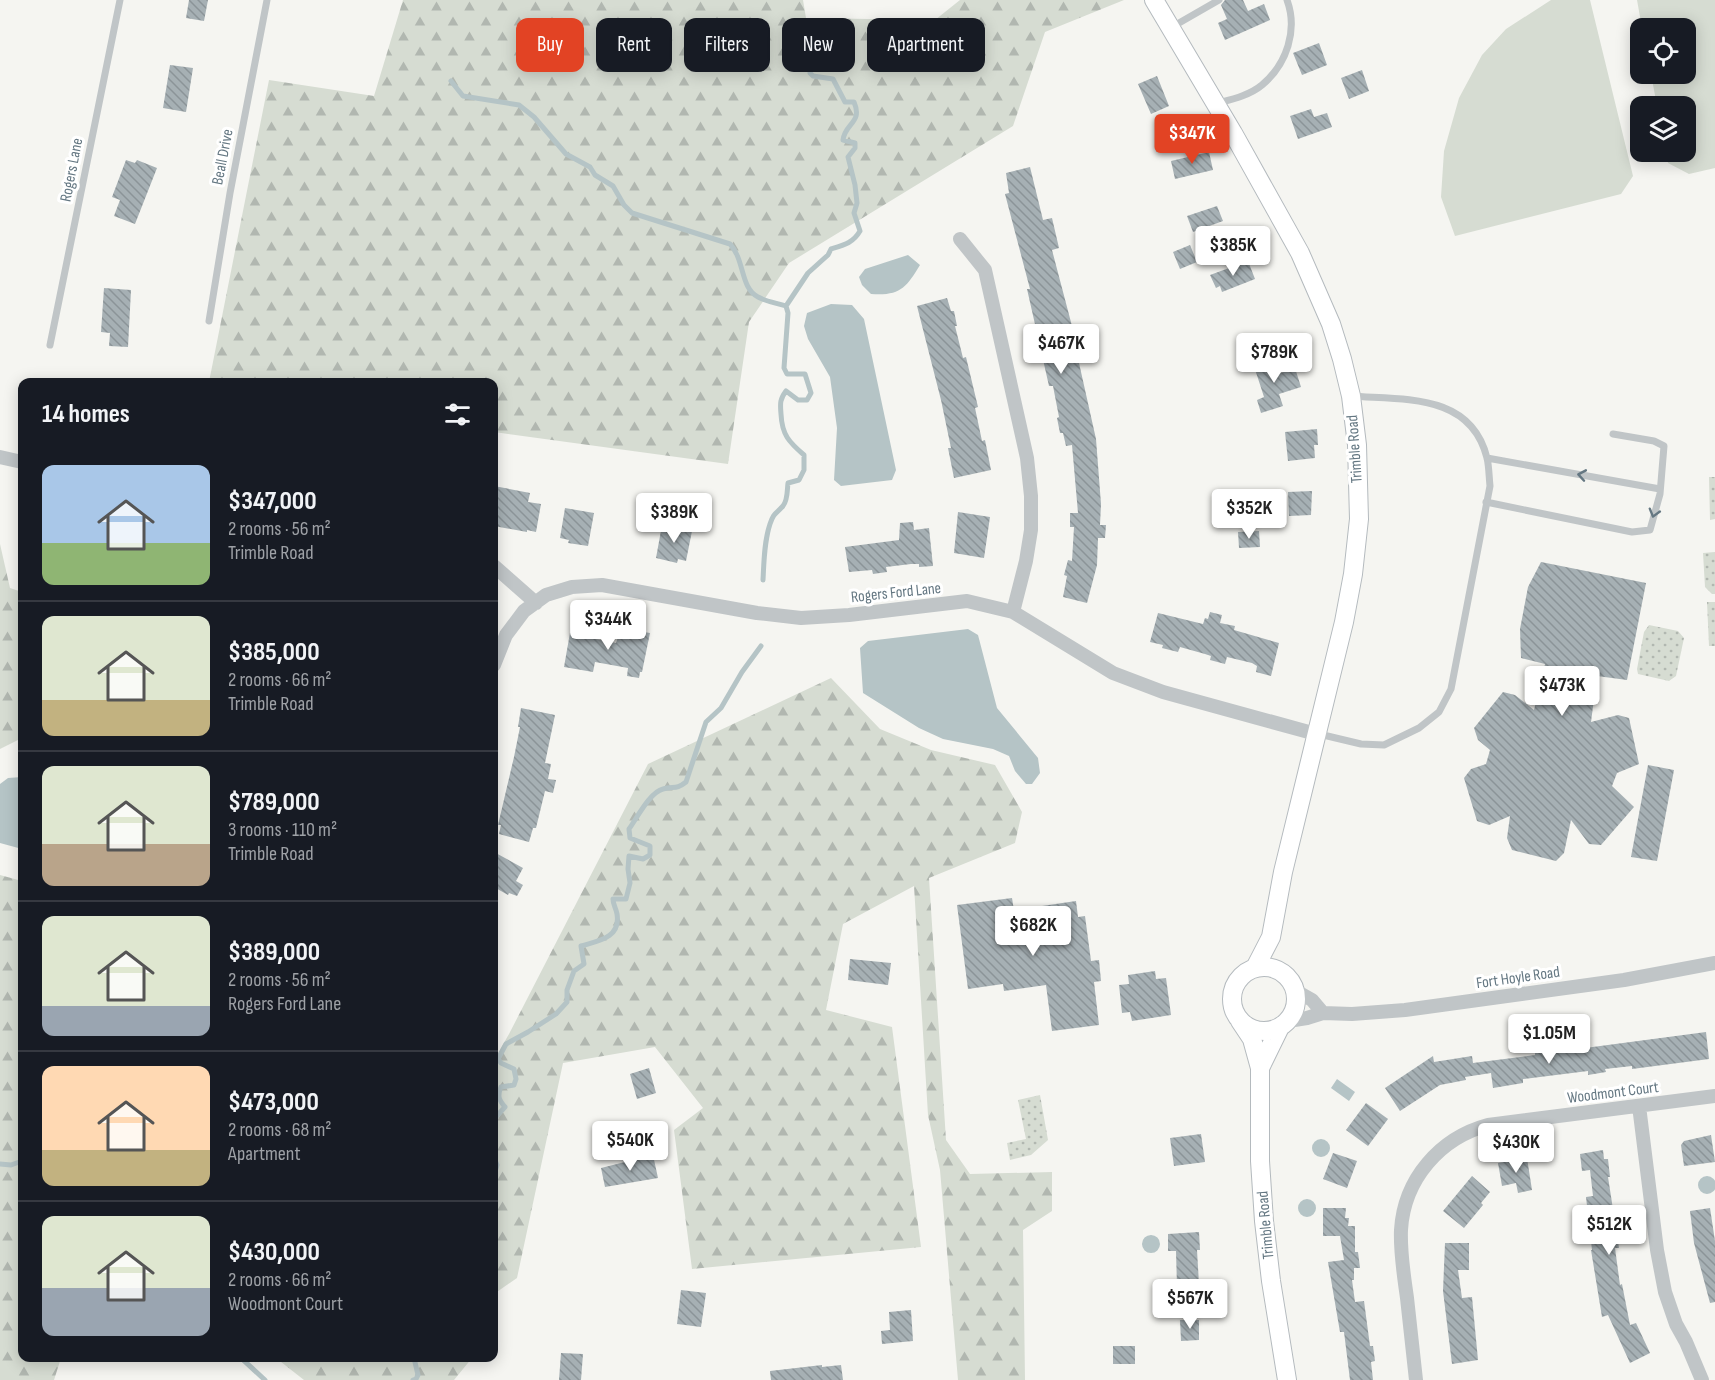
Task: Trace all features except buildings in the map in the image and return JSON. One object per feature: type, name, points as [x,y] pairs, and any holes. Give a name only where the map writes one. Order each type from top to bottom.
[{"type":"street","name":"Trimble Road","points":[[1154,0],[1300,253],[1331,324],[1351,396],[1357,445],[1359,508],[1353,574],[1344,622],[1283,872],[1271,938],[1255,968]]},
{"type":"street","points":[[960,239],[985,270],[1028,458],[1031,530],[1013,612]]},
{"type":"street","points":[[0,458],[18,461]]},
{"type":"street","points":[[498,570],[536,603]]},
{"type":"street","name":"Rogers Ford Lane","points":[[498,655],[506,635],[524,611],[546,596],[572,587],[602,585],[757,613],[801,618],[849,615],[967,601],[1013,612],[1113,673],[1162,692],[1316,734]]},
{"type":"street","points":[[1271,938],[1276,944],[1285,974]]},
{"type":"street","name":"Fort Hoyle Road","points":[[1284,1024],[1323,1012],[1352,1014],[1405,1010],[1624,980],[1715,963]]},
{"type":"street","points":[[1266,966],[1285,974],[1296,991],[1297,1002],[1294,1012],[1284,1024],[1270,1031],[1259,1031],[1249,1028],[1240,1021],[1234,1012],[1233,990],[1245,973],[1266,966]]},
{"type":"street","points":[[1296,991],[1312,1000],[1323,1012]]},
{"type":"street","name":"Trimble Road","points":[[1240,1021],[1252,1039],[1260,1068],[1260,1161],[1264,1221],[1287,1380]]},
{"type":"street","name":"Trimble Road","points":[[1260,1068],[1284,1024]]},
{"type":"street","name":"Woodmont Court","points":[[1416,1380],[1401,1230],[1411,1188],[1426,1164],[1447,1145],[1472,1130],[1488,1125],[1715,1096]]},
{"type":"street","points":[[1639,1106],[1665,1292],[1676,1324],[1702,1380]]},
{"type":"lane","name":"Rogers Lane","points":[[50,345],[120,0]]},
{"type":"lane","name":"Beall Drive","points":[[209,321],[230,193],[267,0]]},
{"type":"lane","points":[[1171,28],[1220,0]]},
{"type":"lane","points":[[1216,104],[1245,94],[1262,85],[1281,62],[1289,46],[1292,24],[1287,0]]},
{"type":"lane","points":[[1316,734],[1361,744],[1384,744],[1419,728],[1439,712],[1451,689],[1490,486],[1487,458],[1477,431],[1463,416],[1437,403],[1351,396]]},
{"type":"lane","points":[[1486,502],[1632,532],[1650,530],[1660,489],[1664,446],[1654,441],[1613,434]]},
{"type":"lane","points":[[1487,458],[1660,489]]},
{"type":"green space","points":[[403,0],[803,0],[806,18],[782,18],[782,72],[855,72],[855,19],[867,19],[867,72],[985,72],[985,18],[938,18],[960,0],[1124,0],[1045,32],[1013,126],[789,263],[749,322],[728,464],[498,433],[498,378],[210,378],[269,80],[374,96]]},
{"type":"green space","points":[[1551,0],[1590,0],[1633,176],[1621,194],[1455,236],[1441,197],[1444,151],[1459,98],[1482,55],[1506,29]]},
{"type":"green space","points":[[1637,0],[1715,0],[1715,168],[1689,174],[1668,163],[1696,162],[1696,96],[1655,96],[1653,84],[1696,84],[1696,18],[1640,18]]},
{"type":"green space","points":[[1709,477],[1715,477],[1715,519],[1710,520]]},
{"type":"green space","points":[[0,544],[10,588],[18,591],[18,740],[0,749]]},
{"type":"green space","points":[[1715,552],[1715,594],[1712,594],[1705,587],[1703,553]]},
{"type":"green space","points":[[1707,602],[1715,602],[1715,646],[1709,646]]},
{"type":"green space","points":[[1649,625],[1678,631],[1684,638],[1676,676],[1669,681],[1638,674],[1644,632]]},
{"type":"green space","points":[[831,678],[880,729],[931,750],[995,765],[1022,812],[1015,843],[929,878],[946,1140],[970,1174],[1052,1172],[1052,1211],[1023,1230],[1025,1380],[958,1380],[940,1170],[928,1115],[914,886],[843,924],[826,1010],[892,1027],[921,1247],[692,1269],[674,1130],[703,1108],[655,1047],[563,1063],[517,1278],[498,1291],[498,1053],[648,764]]},
{"type":"green space","points":[[0,875],[18,880],[18,1362],[60,1362],[54,1380],[0,1380]]},
{"type":"green space","points":[[1040,1095],[1048,1140],[1031,1155],[1010,1160],[1007,1143],[1026,1139],[1018,1100]]},
{"type":"green space","points":[[281,1362],[469,1362],[454,1380],[304,1380]]},
{"type":"shaded area","points":[[908,255],[920,265],[911,280],[901,289],[889,294],[871,294],[862,285],[859,277],[865,269]]},
{"type":"shaded area","points":[[831,304],[852,305],[864,319],[896,470],[892,480],[841,486],[834,480],[837,428],[830,377],[808,339],[804,326],[807,313]]},
{"type":"shaded area","points":[[968,629],[978,635],[997,708],[1038,758],[1040,773],[1032,784],[1026,784],[1015,771],[1009,756],[993,749],[943,739],[919,728],[863,693],[860,648],[868,641]]},
{"type":"shaded area","points":[[18,777],[18,848],[0,843],[0,784],[8,778]]},
{"type":"shaded area","points":[[1337,1079],[1355,1092],[1349,1101],[1331,1088]]},
{"type":"shaded area","points":[[1321,1139],[1329,1144],[1330,1148],[1325,1156],[1321,1157],[1313,1152],[1312,1148],[1317,1140]]},
{"type":"shaded area","points":[[1707,1176],[1713,1179],[1716,1185],[1713,1191],[1707,1194],[1701,1191],[1698,1185],[1701,1179]]},
{"type":"shaded area","points":[[1303,1199],[1311,1199],[1316,1204],[1314,1215],[1303,1217],[1298,1212],[1298,1204]]},
{"type":"shaded area","points":[[1151,1235],[1157,1238],[1160,1244],[1157,1250],[1151,1253],[1145,1250],[1142,1244],[1145,1238]]},
{"type":"waterway","points":[[763,580],[765,545],[771,520],[785,504],[788,483],[799,480],[804,470],[804,455],[790,442],[785,433],[781,401],[786,391],[798,400],[807,400],[811,393],[805,374],[787,374],[784,368],[788,313],[786,306],[808,273],[828,255],[831,249],[851,241],[860,231],[854,213],[857,203],[848,157],[855,148],[855,143],[843,140],[844,134],[855,119],[854,102],[845,102],[833,79],[813,76],[810,72]]},
{"type":"waterway","points":[[451,81],[463,96],[519,105],[534,117],[566,154],[590,167],[595,175],[613,186],[624,205],[632,213],[730,244],[752,293],[765,300],[786,306]]},
{"type":"waterway","points":[[498,1059],[506,1044],[556,1014],[567,1002],[567,990],[574,971],[584,964],[581,946],[612,933],[617,922],[613,899],[626,899],[630,883],[629,856],[643,859],[650,855],[650,846],[630,838],[629,829],[653,795],[663,789],[677,787],[686,782],[706,722],[721,708],[742,672],[761,646]]},
{"type":"waterway","points":[[498,1059],[501,1063],[514,1069],[516,1079],[514,1085],[501,1087],[499,1098],[505,1107],[498,1115]]},
{"type":"waterway","points":[[0,1164],[11,1165],[18,1162]]},
{"type":"waterway","points":[[245,1362],[265,1380]]},
{"type":"waterway","points":[[413,1380],[418,1375],[415,1362]]}]
